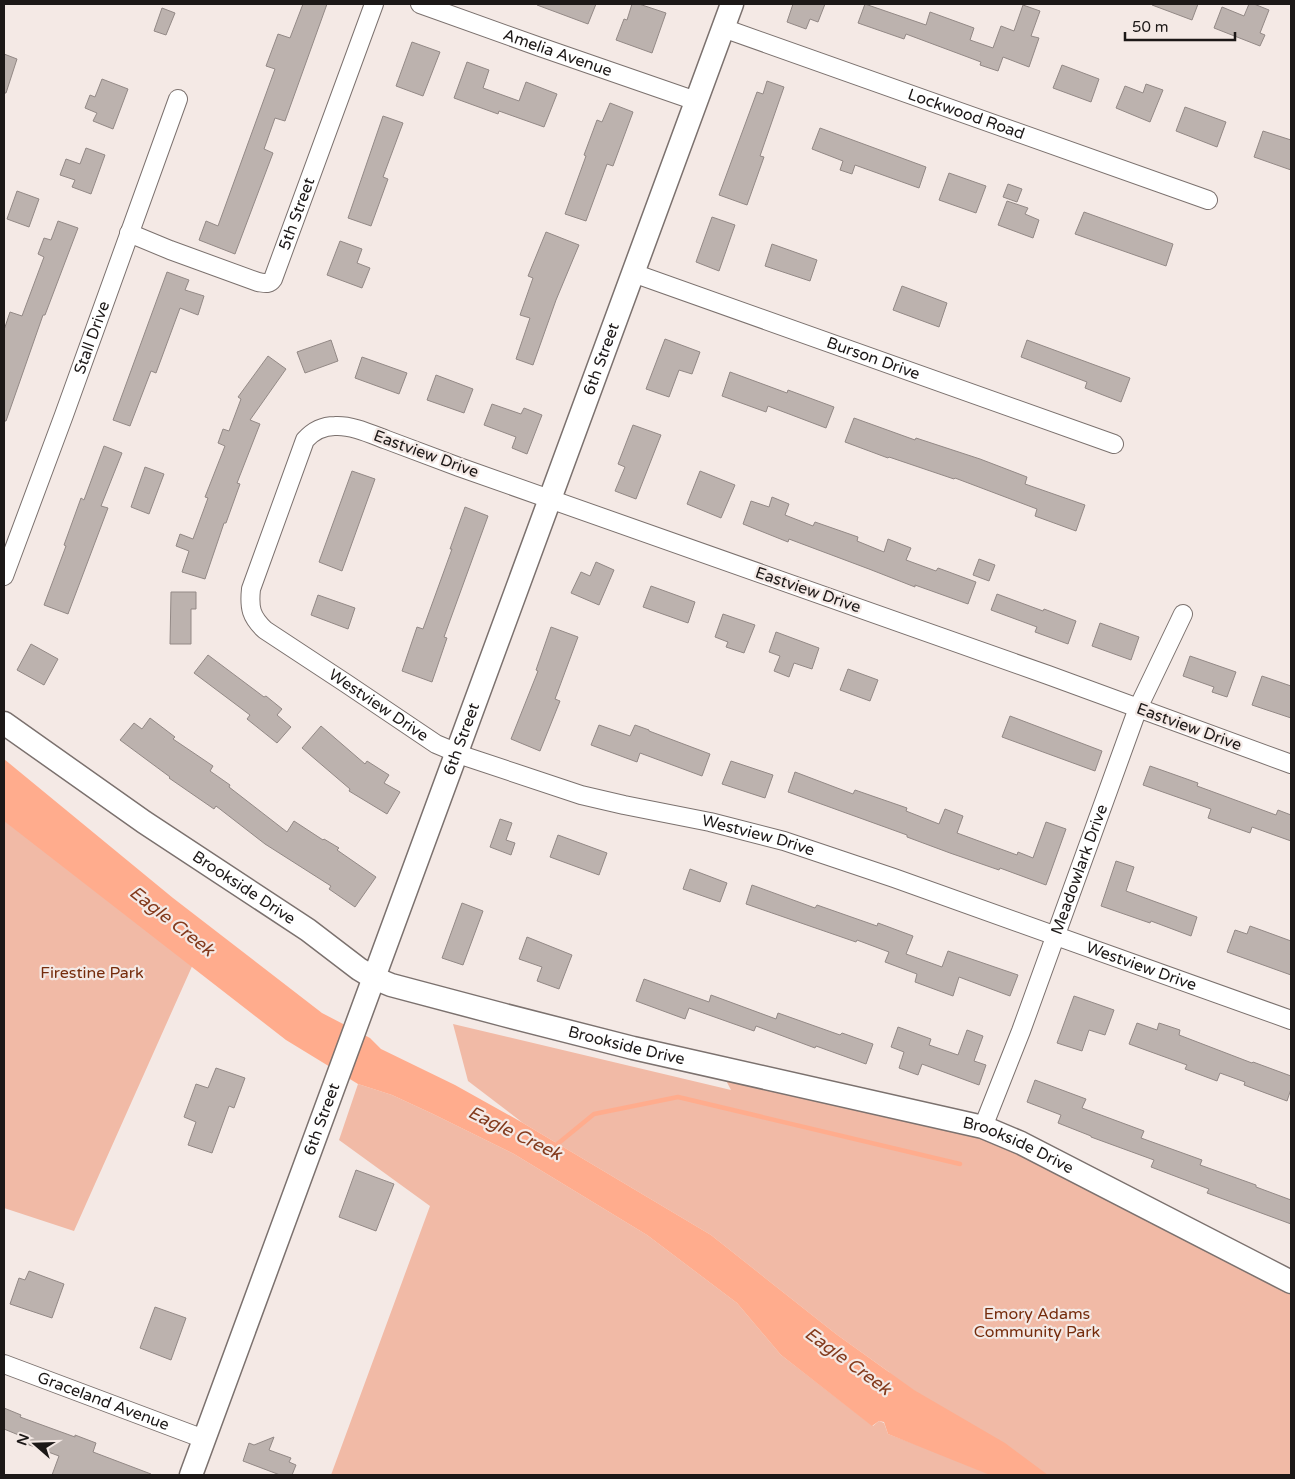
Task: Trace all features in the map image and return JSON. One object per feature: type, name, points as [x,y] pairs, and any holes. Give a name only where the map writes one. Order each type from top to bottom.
[{"type":"street","name":"5th Street","points":[[129,233],[258,282],[270,283],[374,4]]},
{"type":"street","name":"Amelia Avenue","points":[[420,4],[696,102]]},
{"type":"street","name":"6th Street","points":[[191,1475],[732,4]]},
{"type":"street","name":"Lockwood Road","points":[[723,28],[1208,200]]},
{"type":"street","name":"Stall Drive","points":[[4,576],[178,99]]},
{"type":"street","name":"Burson Drive","points":[[633,273],[1114,444]]},
{"type":"street","name":"Eastview Drive","points":[[251,610],[251,589],[305,440],[312,432],[322,428],[345,426],[1048,675],[1291,764]]},
{"type":"street","name":"Westview Drive","points":[[251,610],[258,623],[265,630],[436,744],[457,753],[581,795],[710,822],[784,842],[894,878],[1291,1020]]},
{"type":"street","name":"Meadowlark Drive","points":[[983,1127],[1021,1031],[1138,708],[1183,614]]},
{"type":"street","name":"Brookside Drive","points":[[4,724],[144,822],[280,910],[374,978],[397,987],[633,1048],[983,1127],[1021,1143],[1291,1282]]},
{"type":"street","name":"Graceland Avenue","points":[[4,1364],[204,1438]]},
{"type":"green space","name":"Firestine Park","points":[[4,791],[202,944],[74,1231],[4,1208]]},
{"type":"green space","name":"Emory Adams Community Park","points":[[453,1024],[731,1090],[719,1067],[983,1127],[1291,1283],[1291,1475],[331,1475],[430,1206],[339,1140],[358,1084],[392,1095],[514,1154],[647,1235],[737,1303],[781,1355],[873,1426],[879,1421],[884,1423],[888,1434],[933,1451],[889,1372],[836,1334],[711,1235],[523,1123],[468,1081]]},
{"type":"water","name":"Eagle Creek","points":[[4,759],[173,898],[322,1013],[370,1038],[381,1049],[455,1085],[523,1123],[711,1235],[836,1334],[914,1390],[1005,1443],[1048,1475],[990,1475],[888,1434],[884,1422],[879,1421],[872,1426],[781,1355],[737,1303],[647,1235],[514,1154],[392,1095],[358,1084],[286,1040],[4,821]]},
{"type":"building","points":[[303,4],[327,4],[285,121],[275,118],[264,149],[273,153],[235,254],[199,240],[206,221],[218,226],[275,69],[266,66],[278,34],[290,38]]},
{"type":"building","points":[[537,4],[596,4],[588,24]]},
{"type":"building","points":[[632,4],[639,4],[666,13],[652,53],[616,40],[624,19],[627,20]]},
{"type":"building","points":[[793,4],[825,4],[818,22],[810,19],[806,29],[787,22]]},
{"type":"building","points":[[865,4],[926,25],[930,12],[974,28],[970,40],[993,48],[1001,26],[1014,31],[1023,5],[1040,11],[1031,36],[1039,38],[1029,67],[1003,57],[998,71],[980,65],[981,62],[906,34],[904,39],[858,23]]},
{"type":"building","points":[[1153,4],[1198,4],[1192,20]]},
{"type":"building","points":[[1249,4],[1269,10],[1260,33],[1265,35],[1260,46],[1214,28],[1222,7],[1244,16]]},
{"type":"building","points":[[162,8],[175,13],[166,35],[154,31]]},
{"type":"building","points":[[412,42],[440,52],[423,96],[396,86]]},
{"type":"building","points":[[4,54],[17,59],[6,93],[4,93]]},
{"type":"building","points":[[467,62],[489,70],[483,88],[519,101],[526,82],[557,94],[544,127],[499,111],[498,114],[454,98]]},
{"type":"building","points":[[1062,65],[1099,79],[1091,102],[1053,88]]},
{"type":"building","points":[[102,79],[128,89],[113,129],[93,121],[97,113],[85,108],[90,95],[95,97]]},
{"type":"building","points":[[767,81],[784,87],[760,156],[764,157],[747,205],[719,195],[757,92],[763,94]]},
{"type":"building","points":[[1146,84],[1163,90],[1150,122],[1116,108],[1125,86],[1143,93]]},
{"type":"building","points":[[610,103],[633,112],[613,166],[607,164],[586,221],[565,214],[597,120],[602,122]]},
{"type":"building","points":[[1185,107],[1226,122],[1217,147],[1176,131]]},
{"type":"building","points":[[383,116],[403,123],[383,177],[388,179],[371,226],[348,218]]},
{"type":"building","points":[[820,128],[926,167],[919,188],[855,165],[852,174],[840,170],[843,161],[812,149]]},
{"type":"building","points":[[1263,131],[1291,140],[1291,170],[1254,157]]},
{"type":"building","points":[[86,148],[105,155],[91,194],[72,187],[75,180],[60,175],[66,159],[80,164]]},
{"type":"building","points":[[949,173],[986,186],[976,213],[939,200]]},
{"type":"building","points":[[1008,184],[1022,189],[1017,202],[1003,197]]},
{"type":"building","points":[[17,191],[39,199],[29,227],[7,219]]},
{"type":"building","points":[[1007,201],[1028,208],[1025,214],[1039,220],[1033,238],[998,225]]},
{"type":"building","points":[[1084,212],[1173,244],[1166,266],[1075,234]]},
{"type":"building","points":[[712,217],[735,225],[719,271],[696,262]]},
{"type":"building","points":[[58,221],[78,228],[45,315],[43,315],[6,421],[4,421],[4,330],[10,312],[22,316],[44,257],[38,254],[44,238],[51,240]]},
{"type":"building","points":[[546,232],[579,245],[556,300],[533,365],[516,359],[530,318],[520,315],[533,278],[528,276]]},
{"type":"building","points":[[340,241],[362,249],[357,263],[370,268],[362,288],[327,275]]},
{"type":"building","points":[[772,244],[817,260],[810,281],[765,266]]},
{"type":"building","points":[[167,272],[189,280],[185,290],[204,296],[198,315],[180,308],[156,373],[151,371],[130,426],[113,420]]},
{"type":"building","points":[[902,286],[947,303],[939,327],[893,310]]},
{"type":"building","points":[[665,339],[700,352],[692,374],[679,370],[669,397],[646,389]]},
{"type":"building","points":[[331,340],[338,361],[305,373],[297,352]]},
{"type":"building","points":[[1027,340],[1130,378],[1121,402],[1085,388],[1087,382],[1021,357]]},
{"type":"building","points":[[268,356],[286,369],[250,420],[260,424],[237,483],[240,484],[226,523],[224,523],[205,579],[182,572],[189,551],[176,546],[180,534],[193,539],[208,498],[205,497],[225,446],[218,443],[223,429],[229,431],[241,399],[238,397]]},
{"type":"building","points":[[362,357],[407,373],[399,394],[355,378]]},
{"type":"building","points":[[730,372],[787,393],[788,390],[834,407],[826,428],[768,406],[766,412],[722,396]]},
{"type":"building","points":[[436,375],[473,389],[464,413],[427,400]]},
{"type":"building","points":[[492,404],[521,414],[524,408],[542,415],[527,454],[512,448],[516,437],[484,425]]},
{"type":"building","points":[[854,418],[915,440],[916,438],[980,459],[1027,477],[1025,484],[1085,505],[1076,531],[1035,516],[1037,509],[955,478],[888,458],[845,442]]},
{"type":"building","points":[[633,425],[661,435],[636,499],[615,491],[625,467],[618,464]]},
{"type":"building","points":[[104,446],[122,453],[101,506],[108,508],[68,614],[44,605],[66,546],[64,545],[81,498],[84,500]]},
{"type":"building","points":[[145,467],[164,474],[149,514],[131,507]]},
{"type":"building","points":[[352,471],[375,479],[342,571],[319,562]]},
{"type":"building","points":[[700,471],[735,485],[721,518],[687,504]]},
{"type":"building","points":[[772,497],[789,504],[785,515],[813,526],[815,522],[858,537],[857,541],[884,552],[888,539],[911,548],[906,560],[936,571],[938,568],[976,582],[968,604],[915,585],[915,587],[789,539],[788,542],[743,524],[751,501],[769,507]]},
{"type":"building","points":[[465,507],[488,516],[444,637],[447,638],[432,682],[402,671],[417,627],[423,629]]},
{"type":"building","points":[[979,559],[995,565],[989,581],[973,575]]},
{"type":"building","points":[[596,562],[614,570],[599,605],[571,593],[581,572],[590,576]]},
{"type":"building","points":[[651,586],[695,602],[688,623],[643,607]]},
{"type":"building","points":[[171,592],[196,592],[196,609],[191,609],[191,644],[170,644]]},
{"type":"building","points":[[997,594],[1076,621],[1068,644],[1035,632],[1037,627],[991,610]]},
{"type":"building","points":[[318,595],[355,608],[348,629],[311,615]]},
{"type":"building","points":[[723,614],[755,625],[744,653],[726,647],[728,642],[715,637]]},
{"type":"building","points":[[1100,623],[1139,637],[1131,660],[1092,646]]},
{"type":"building","points":[[551,627],[578,637],[555,699],[560,701],[540,751],[511,739],[538,671],[536,670]]},
{"type":"building","points":[[776,632],[819,648],[812,669],[794,663],[789,677],[774,671],[780,656],[769,652]]},
{"type":"building","points":[[31,644],[58,659],[44,685],[17,670]]},
{"type":"building","points":[[208,655],[282,709],[277,715],[291,727],[277,743],[247,719],[250,715],[194,673]]},
{"type":"building","points":[[1190,656],[1236,672],[1227,697],[1212,692],[1214,687],[1183,676]]},
{"type":"building","points":[[848,669],[878,680],[870,701],[840,690]]},
{"type":"building","points":[[1262,676],[1291,686],[1291,718],[1252,705]]},
{"type":"building","points":[[1010,716],[1102,751],[1095,771],[1002,737]]},
{"type":"building","points":[[150,718],[175,737],[173,739],[213,766],[210,771],[287,832],[294,821],[339,848],[337,850],[376,877],[355,907],[329,889],[331,886],[265,844],[216,806],[214,809],[169,778],[120,740],[134,723],[142,729]]},
{"type":"building","points":[[599,725],[630,736],[635,725],[710,754],[702,776],[640,753],[637,762],[591,745]]},
{"type":"building","points":[[321,726],[365,764],[367,761],[389,775],[384,783],[400,792],[387,814],[349,791],[350,789],[302,748]]},
{"type":"building","points":[[731,761],[773,775],[765,798],[722,784]]},
{"type":"building","points":[[1150,766],[1198,783],[1197,786],[1276,815],[1278,810],[1291,815],[1291,841],[1252,827],[1250,833],[1208,818],[1211,809],[1143,785]]},
{"type":"building","points":[[795,772],[853,794],[855,790],[907,808],[906,811],[939,824],[945,809],[963,816],[957,833],[1017,855],[1018,852],[1033,858],[1046,822],[1066,829],[1046,885],[1000,868],[999,870],[950,853],[907,837],[907,835],[788,792]]},
{"type":"building","points":[[500,819],[512,823],[506,840],[515,843],[511,855],[490,847]]},
{"type":"building","points":[[558,835],[607,853],[599,875],[550,857]]},
{"type":"building","points":[[1116,861],[1134,867],[1126,891],[1197,917],[1191,936],[1151,921],[1150,923],[1101,906]]},
{"type":"building","points":[[690,869],[727,883],[720,902],[683,889]]},
{"type":"building","points":[[752,885],[815,908],[817,905],[877,926],[878,923],[913,936],[906,954],[942,967],[948,951],[1018,975],[1010,996],[959,977],[953,996],[915,982],[917,974],[885,962],[889,952],[746,904]]},
{"type":"building","points":[[462,903],[483,911],[463,965],[442,958]]},
{"type":"building","points":[[1250,926],[1291,941],[1291,975],[1227,952],[1235,930],[1247,934]]},
{"type":"building","points":[[527,937],[572,955],[559,989],[537,981],[542,967],[519,959]]},
{"type":"building","points":[[644,979],[709,1002],[711,995],[776,1019],[778,1013],[840,1035],[842,1033],[873,1044],[866,1064],[816,1046],[815,1048],[756,1026],[754,1031],[689,1008],[685,1019],[636,1001]]},
{"type":"building","points":[[1074,996],[1114,1010],[1105,1035],[1089,1030],[1082,1051],[1057,1043]]},
{"type":"building","points":[[1137,1023],[1157,1030],[1159,1023],[1180,1030],[1179,1035],[1291,1076],[1291,1089],[1287,1101],[1244,1085],[1245,1082],[1220,1073],[1217,1081],[1185,1069],[1187,1065],[1129,1044]]},
{"type":"building","points":[[898,1027],[931,1039],[929,1045],[958,1055],[967,1030],[983,1036],[974,1061],[986,1065],[979,1085],[922,1064],[918,1075],[899,1068],[904,1052],[891,1047]]},
{"type":"building","points":[[216,1068],[245,1078],[234,1108],[229,1106],[212,1153],[188,1145],[196,1122],[184,1117],[196,1084],[208,1088]]},
{"type":"building","points":[[1035,1080],[1086,1099],[1082,1108],[1144,1131],[1141,1138],[1202,1160],[1200,1165],[1291,1200],[1291,1224],[1207,1193],[1209,1189],[1151,1167],[1154,1160],[1058,1123],[1061,1115],[1027,1102]]},
{"type":"building","points":[[356,1170],[394,1184],[376,1231],[339,1217]]},
{"type":"building","points":[[29,1271],[64,1284],[52,1318],[10,1304],[19,1278],[25,1280]]},
{"type":"building","points":[[155,1307],[186,1318],[171,1360],[140,1348]]},
{"type":"building","points":[[4,1408],[21,1415],[20,1417],[96,1443],[93,1452],[151,1474],[52,1475],[59,1456],[24,1443],[26,1438],[4,1429]]},
{"type":"building","points":[[274,1437],[269,1450],[291,1458],[289,1462],[296,1465],[292,1475],[280,1475],[243,1461],[249,1443],[254,1445]]},
{"type":"waterway","name":"Eagle Creek","points":[[555,1146],[594,1114],[678,1097],[960,1164]]}]
